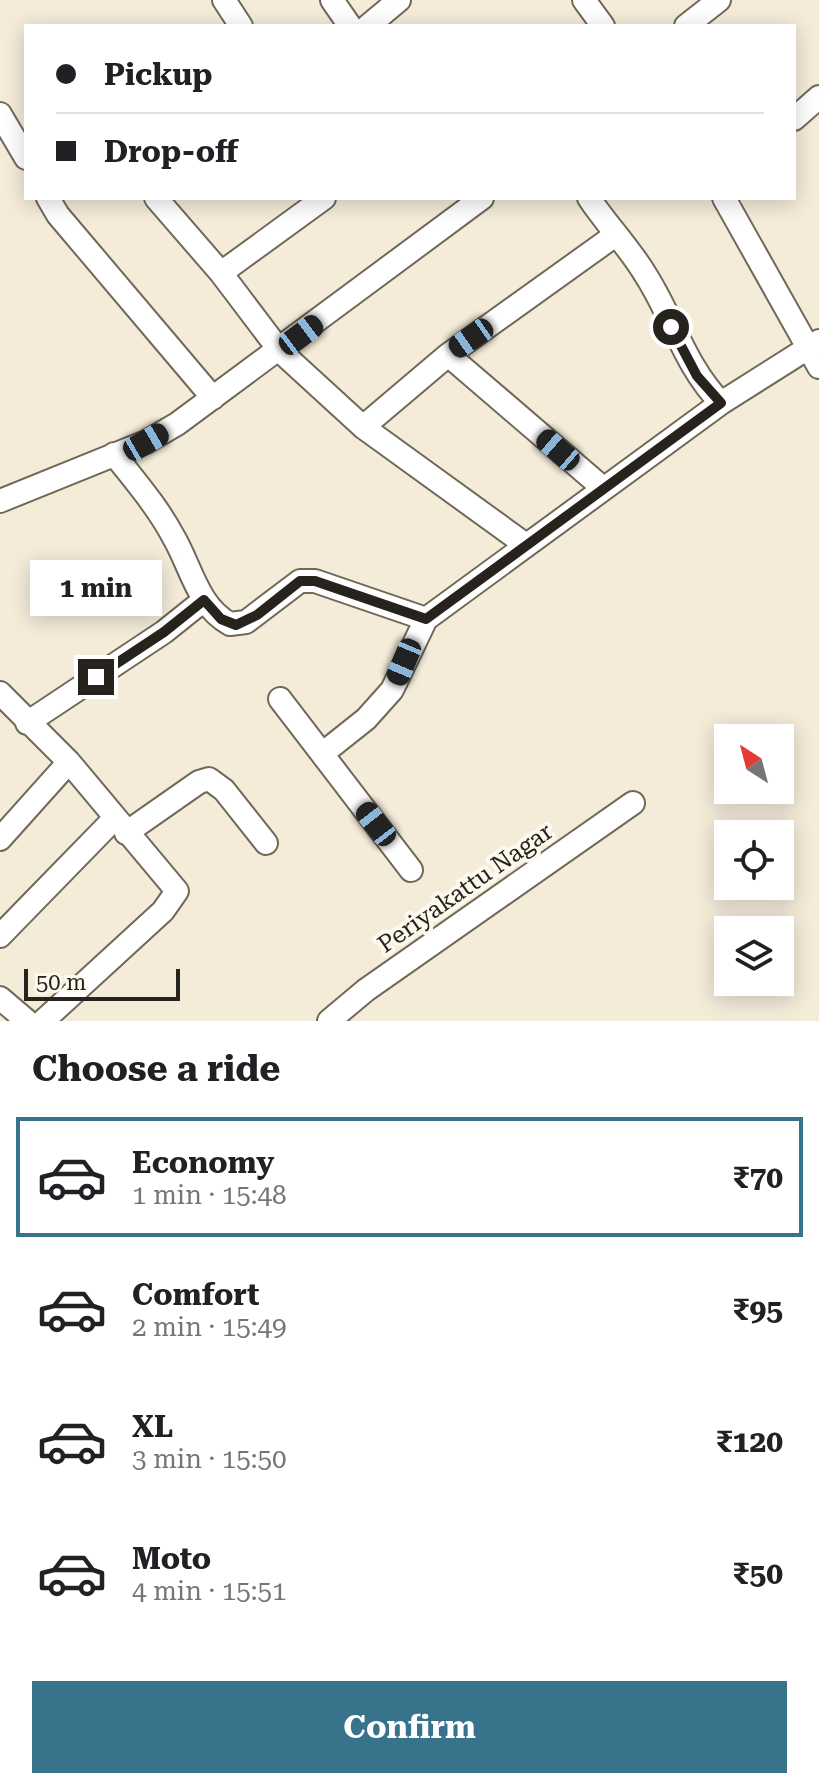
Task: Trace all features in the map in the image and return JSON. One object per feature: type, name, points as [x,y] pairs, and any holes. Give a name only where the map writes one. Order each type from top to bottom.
[{"type":"street","points":[[224,0],[240,24]]},
{"type":"street","points":[[332,0],[349,24]]},
{"type":"street","points":[[370,24],[399,0]]},
{"type":"street","points":[[584,0],[602,24]]},
{"type":"street","points":[[689,24],[719,0]]},
{"type":"street","points":[[796,118],[816,104]]},
{"type":"street","points":[[0,114],[24,155]]},
{"type":"street","points":[[49,200],[58,215],[213,398]]},
{"type":"street","points":[[158,200],[221,273],[280,351],[363,427],[526,545]]},
{"type":"street","points":[[221,273],[321,200]]},
{"type":"street","points":[[0,501],[146,442],[280,351],[479,200]]},
{"type":"street","points":[[590,200],[614,236],[644,272],[682,351],[697,376],[721,403]]},
{"type":"street","points":[[322,754],[366,719],[392,690],[426,619],[721,403],[816,352],[725,200]]},
{"type":"street","points":[[363,427],[448,355],[614,236]]},
{"type":"street","points":[[448,355],[603,488]]},
{"type":"street","points":[[114,454],[153,503],[174,537],[204,600],[221,619],[236,625],[257,615],[293,584],[315,581],[426,619]]},
{"type":"street","points":[[43,1021],[178,895],[69,762],[10,710],[164,632],[204,600]]},
{"type":"street","points":[[280,699],[411,870]]},
{"type":"street","points":[[0,839],[69,762]]},
{"type":"street","points":[[0,936],[121,825],[199,782],[209,779],[224,790],[266,843]]},
{"type":"street","name":"Periyakattu Nagar","points":[[329,1021],[366,990],[633,803]]},
{"type":"street","points":[[0,998],[27,1021]]},
{"type":"route","points":[[96,677],[164,632],[204,600],[221,619],[236,625],[257,615],[287,588],[300,581],[315,581],[426,619],[721,403],[697,376],[671,327]]}]
